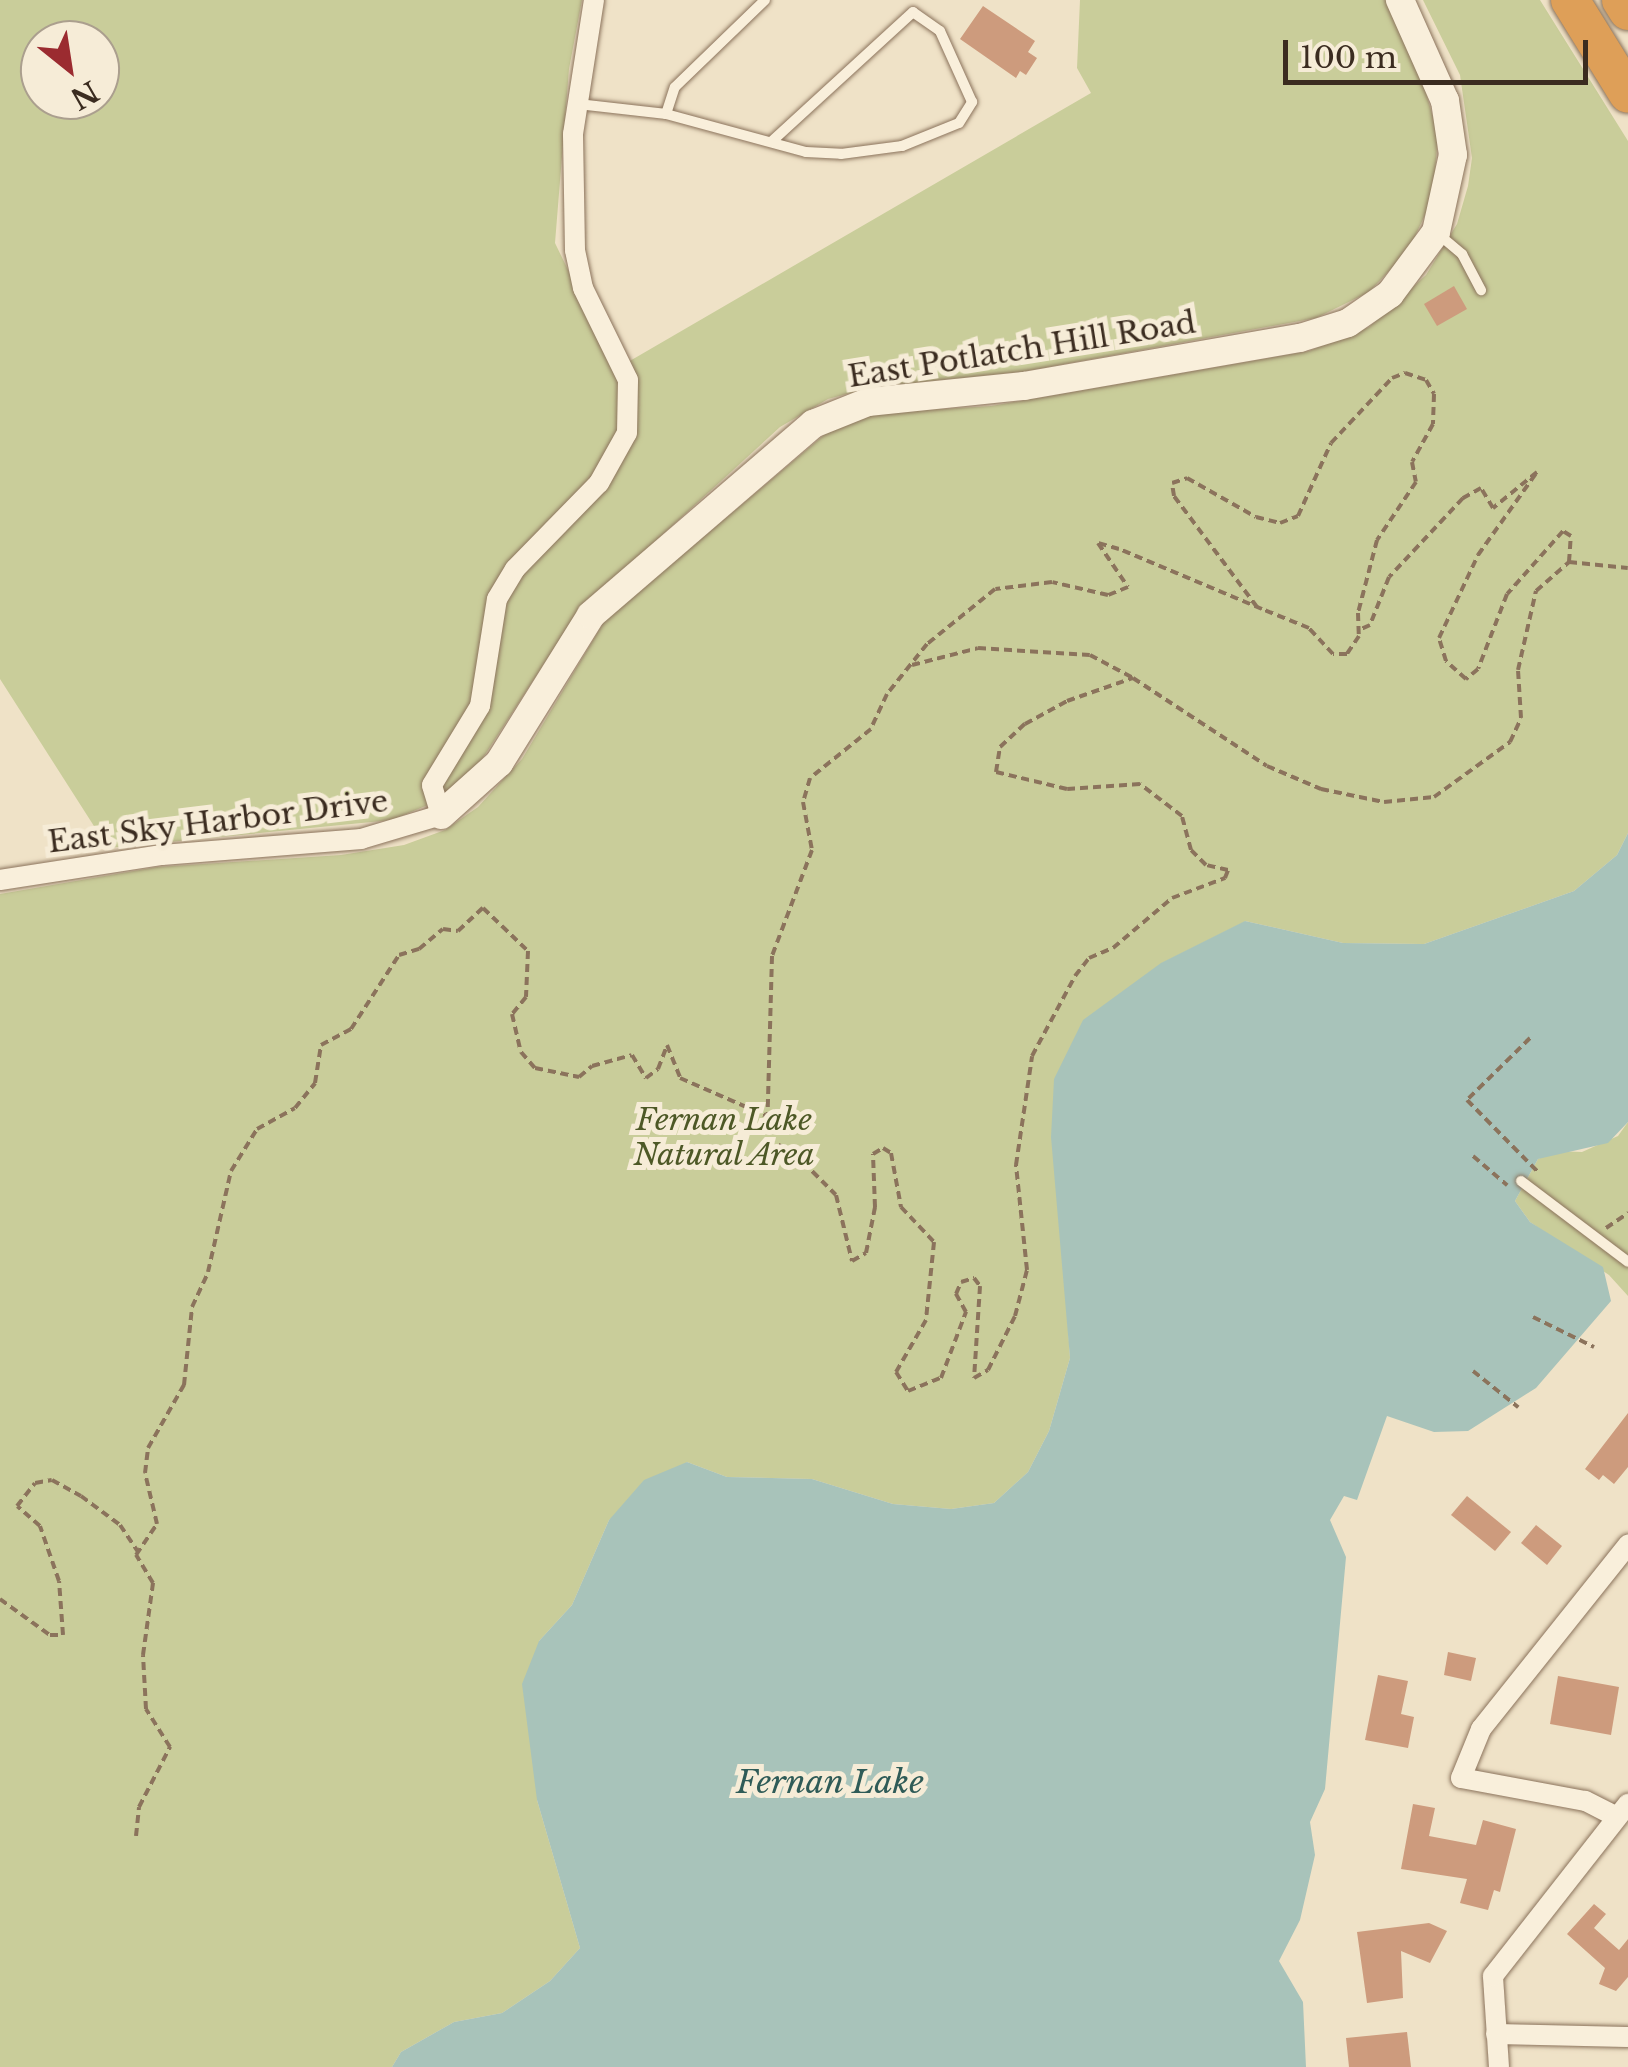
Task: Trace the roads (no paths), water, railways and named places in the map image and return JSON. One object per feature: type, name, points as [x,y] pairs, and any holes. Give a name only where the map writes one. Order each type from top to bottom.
[{"type":"highway","points":[[1570,0],[1628,94]]},
{"type":"highway","points":[[1621,0],[1628,11]]},
{"type":"street","points":[[441,815],[432,785],[480,706],[498,599],[515,568],[599,483],[628,433],[628,380],[578,272],[572,166],[577,104],[594,0]]},
{"type":"street","name":"East Potlatch Hill Road","points":[[441,815],[499,763],[591,615],[813,424],[868,402],[1024,386],[1324,332],[1390,294],[1436,232],[1452,179],[1451,128],[1436,74],[1400,0]]},
{"type":"street","name":"East Sky Harbor Drive","points":[[0,880],[162,855],[361,840],[441,815]]},
{"type":"street","points":[[1500,2067],[1493,1976],[1623,1810],[1461,1778],[1482,1729],[1628,1545]]},
{"type":"street","points":[[1496,2034],[1628,2037]]},
{"type":"lane","points":[[666,114],[675,87],[765,0]]},
{"type":"lane","points":[[577,104],[666,114],[772,141],[841,154],[902,146],[959,123],[972,102],[940,31],[912,12],[772,141]]},
{"type":"lane","points":[[1436,232],[1462,254],[1481,290]]},
{"type":"lane","points":[[1516,1184],[1628,1262]]},
{"type":"water","name":"Fernan Lake","points":[[1628,833],[1628,1122],[1608,1143],[1538,1159],[1515,1201],[1530,1222],[1603,1267],[1611,1301],[1536,1388],[1468,1431],[1434,1432],[1387,1416],[1357,1500],[1344,1496],[1330,1520],[1346,1557],[1325,1789],[1310,1822],[1315,1855],[1300,1920],[1279,1961],[1303,2002],[1306,2067],[392,2067],[401,2052],[454,2022],[502,2013],[550,1981],[580,1948],[537,1800],[522,1684],[539,1641],[572,1605],[609,1520],[644,1480],[687,1462],[727,1477],[812,1479],[893,1504],[951,1509],[994,1503],[1028,1472],[1049,1431],[1070,1358],[1051,1137],[1054,1079],[1083,1020],[1161,963],[1245,921],[1343,943],[1424,944],[1574,891],[1617,855]]},
{"type":"park label","name":"Fernan Lake Natural Area","points":[[724,1137]]}]
